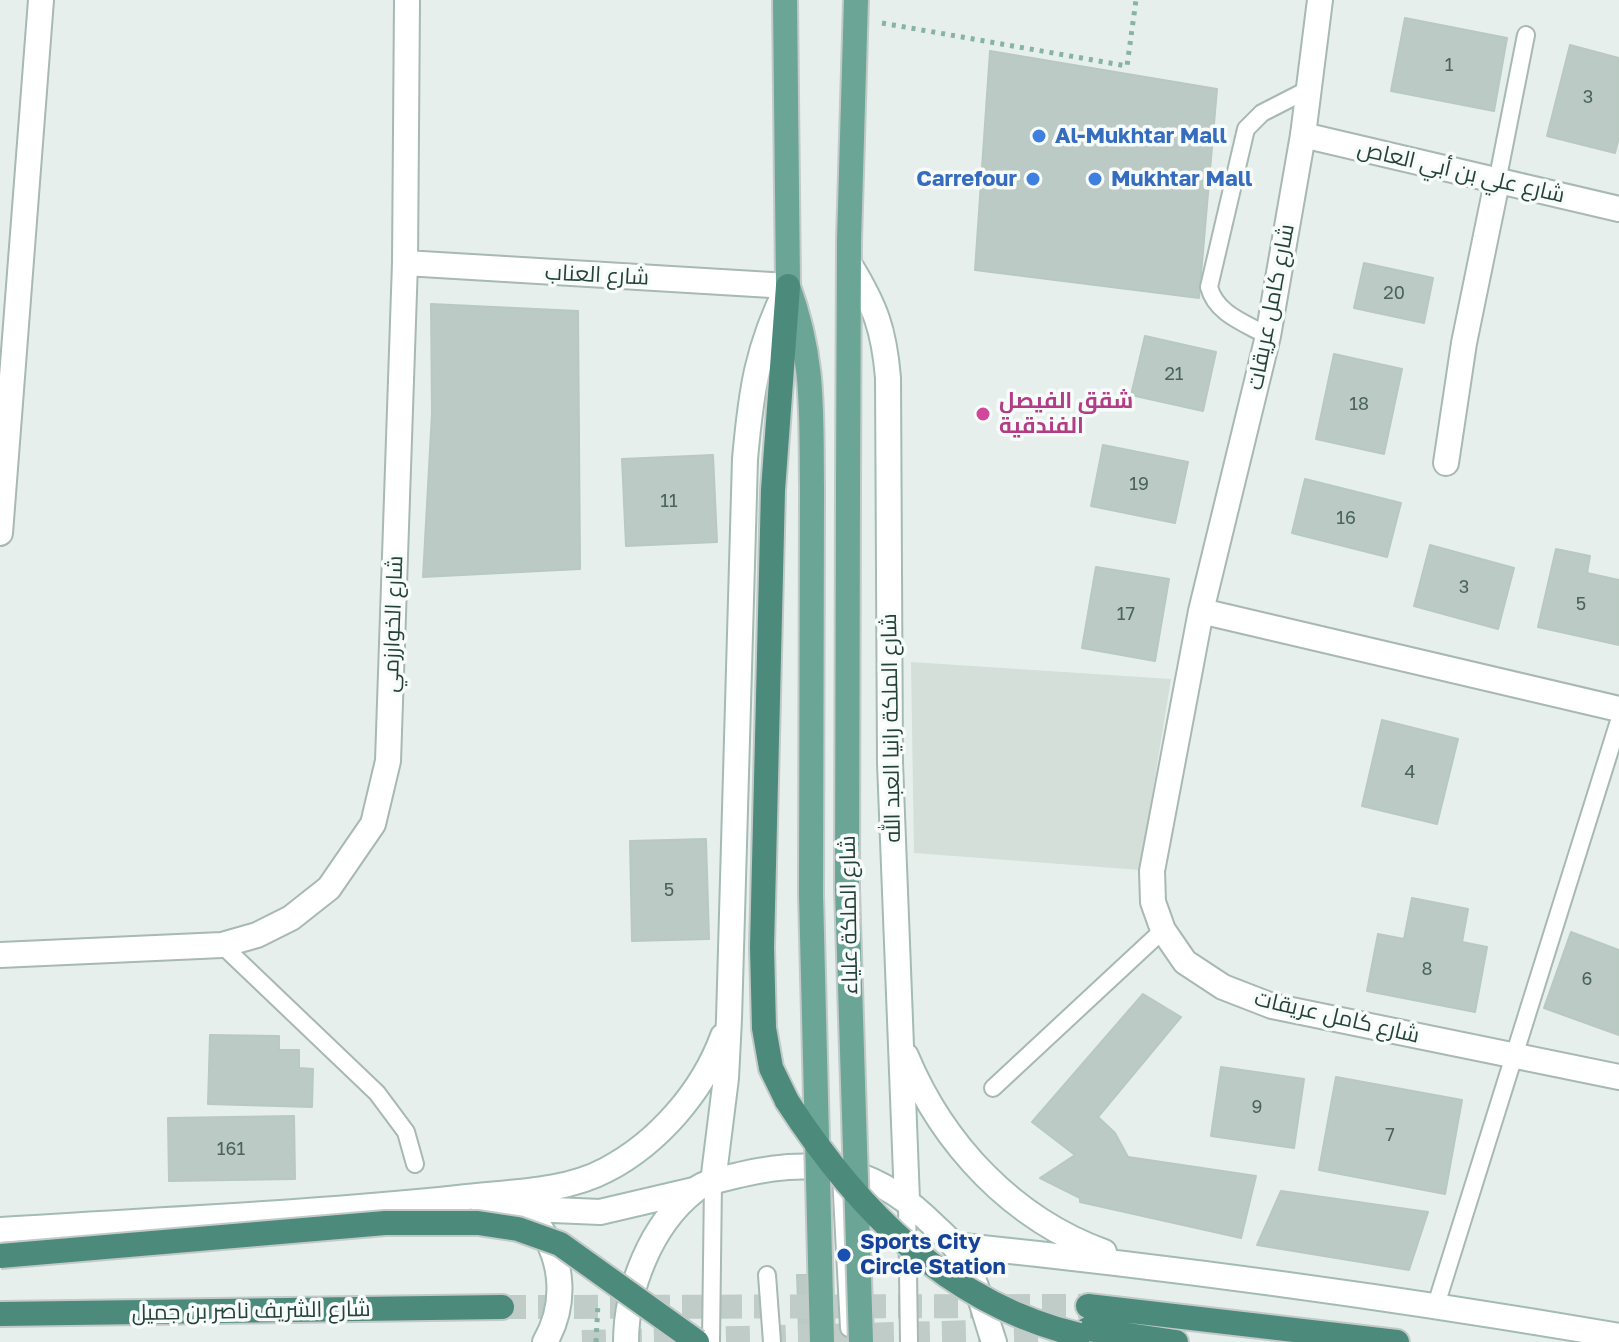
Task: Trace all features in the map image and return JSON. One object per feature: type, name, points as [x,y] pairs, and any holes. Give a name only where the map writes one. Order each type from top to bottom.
[{"type":"highway","points":[[788,286],[773,490],[762,947],[764,1028],[771,1068],[787,1101],[837,1172],[897,1235],[939,1270],[992,1305],[1020,1318],[1079,1335],[1124,1342]]},
{"type":"highway","points":[[0,1256],[385,1223],[478,1223],[518,1229],[560,1244],[606,1273],[697,1342]]},
{"type":"highway","name":"شارع الشريف ناصر بن جميل","points":[[0,1314],[502,1307]]},
{"type":"highway","points":[[1176,1342],[1088,1318],[1397,1342]]},
{"type":"main road","points":[[0,533],[8,289],[41,0]]},
{"type":"main road","name":"شارع الخوارزمي","points":[[0,955],[222,945],[257,935],[291,918],[329,888],[373,824],[388,761],[405,263],[407,0]]},
{"type":"main road","points":[[626,1342],[626,1323],[637,1273],[661,1228],[704,1186],[726,1078],[745,459],[752,380],[760,348],[788,286],[785,0]]},
{"type":"main road","name":"شارع كامل عريقات","points":[[1320,0],[1303,135],[1268,336],[1201,611],[1154,848],[1153,902],[1163,930],[1185,962],[1223,987],[1272,1006],[1619,1077]]},
{"type":"main road","points":[[850,265],[856,9]]},
{"type":"main road","name":"شارع علي بن أبي العاص","points":[[1303,135],[1619,209]]},
{"type":"main road","points":[[1446,463],[1464,343],[1497,182]]},
{"type":"main road","name":"شارع العناب","points":[[405,263],[788,286]]},
{"type":"main road","name":"شارع الملكة علياء","points":[[850,265],[847,889],[861,1342]]},
{"type":"main road","name":"شارع الملكة رانيا العبد الله","points":[[850,265],[875,305],[884,334],[888,378],[890,763],[907,1200]]},
{"type":"main road","name":"شارع الملكة علياء","points":[[788,286],[804,330],[809,356],[812,489],[811,894],[822,1342]]},
{"type":"main road","points":[[1201,611],[1619,709]]},
{"type":"main road","points":[[0,1230],[392,1205],[552,1187],[605,1171],[649,1141],[687,1101],[716,1055],[729,1019]]},
{"type":"main road","points":[[899,1040],[918,1084],[942,1125],[995,1185],[1045,1224],[1088,1246],[1133,1262]]},
{"type":"main road","points":[[392,1205],[600,1212],[776,1166],[840,1167],[887,1187],[907,1200],[954,1245],[970,1271],[994,1342]]},
{"type":"main road","points":[[516,1208],[548,1240],[558,1268],[559,1305],[545,1342]]},
{"type":"main road","points":[[954,1245],[1133,1262],[1436,1305],[1619,1336]]},
{"type":"lane","points":[[1497,182],[1526,35]]},
{"type":"lane","points":[[1268,336],[1225,312],[1211,296],[1209,287],[1246,129],[1262,113],[1309,89]]},
{"type":"lane","points":[[1436,1305],[1619,721]]},
{"type":"lane","points":[[993,1088],[1163,930]]},
{"type":"lane","points":[[222,945],[377,1093],[406,1132],[415,1164]]},
{"type":"lane","points":[[840,1167],[850,1342]]},
{"type":"lane","points":[[704,1186],[711,1342]]},
{"type":"lane","points":[[907,1200],[909,1342]]},
{"type":"lane","points":[[767,1275],[772,1342]]},
{"type":"path","points":[[856,9],[1127,66],[1136,0]]},
{"type":"shaded area","points":[[911,662],[1171,679],[1140,870],[914,853]]},
{"type":"building","points":[[1405,18],[1507,38],[1494,111],[1391,91]]},
{"type":"building","points":[[1570,45],[1619,58],[1619,137],[1615,153],[1547,136]]},
{"type":"building","name":"Mukhtar Mall","points":[[990,51],[1217,89],[1199,298],[975,270]]},
{"type":"building","points":[[1364,263],[1433,278],[1424,323],[1354,308]]},
{"type":"building","points":[[431,304],[578,311],[580,569],[423,577],[432,413]]},
{"type":"building","points":[[1145,336],[1216,352],[1203,411],[1131,395]]},
{"type":"building","points":[[1334,354],[1402,369],[1384,454],[1316,439]]},
{"type":"building","points":[[1103,445],[1188,462],[1175,523],[1091,506]]},
{"type":"building","points":[[713,455],[717,542],[626,546],[622,459]]},
{"type":"building","points":[[1305,479],[1401,503],[1387,557],[1292,533]]},
{"type":"building","points":[[1430,545],[1514,568],[1498,629],[1414,606]]},
{"type":"building","points":[[1556,549],[1590,556],[1587,573],[1619,580],[1619,645],[1538,627]]},
{"type":"building","points":[[1096,567],[1169,579],[1155,661],[1082,648]]},
{"type":"building","points":[[1382,720],[1458,739],[1437,824],[1362,806]]},
{"type":"building","points":[[706,839],[709,939],[632,941],[630,841]]},
{"type":"building","points":[[1412,898],[1468,909],[1462,942],[1487,947],[1475,1012],[1367,991],[1378,934],[1404,939]]},
{"type":"building","points":[[1571,932],[1619,950],[1619,1035],[1544,1008]]},
{"type":"building","points":[[1143,994],[1181,1017],[1098,1117],[1115,1133],[1128,1157],[1256,1176],[1241,1238],[1080,1202],[1080,1198],[1040,1178],[1075,1155],[1032,1122]]},
{"type":"building","points":[[210,1035],[279,1036],[279,1050],[299,1050],[299,1068],[313,1069],[312,1107],[208,1104]]},
{"type":"building","points":[[1221,1067],[1304,1079],[1294,1148],[1211,1136]]},
{"type":"building","points":[[1336,1077],[1462,1100],[1445,1194],[1319,1170]]},
{"type":"building","points":[[294,1116],[295,1179],[169,1181],[168,1118]]},
{"type":"building","points":[[1281,1191],[1428,1212],[1409,1270],[1257,1245]]},
{"type":"building","points":[[797,1275],[827,1275],[828,1330],[799,1330]]},
{"type":"tunnel","points":[[502,1307],[1088,1306]]},
{"type":"tunnel","points":[[582,1342],[1056,1330]]},
{"type":"place","name":"ِAl-Mukhtar Mall","points":[[1039,136]]},
{"type":"place","name":"Carrefour","points":[[1033,179]]},
{"type":"place","name":"Mukhtar Mall","points":[[1095,179]]},
{"type":"place","name":"شقق الفيصل الفندقية","points":[[983,414]]},
{"type":"place","name":"Sports City Circle Station","points":[[844,1255]]}]
